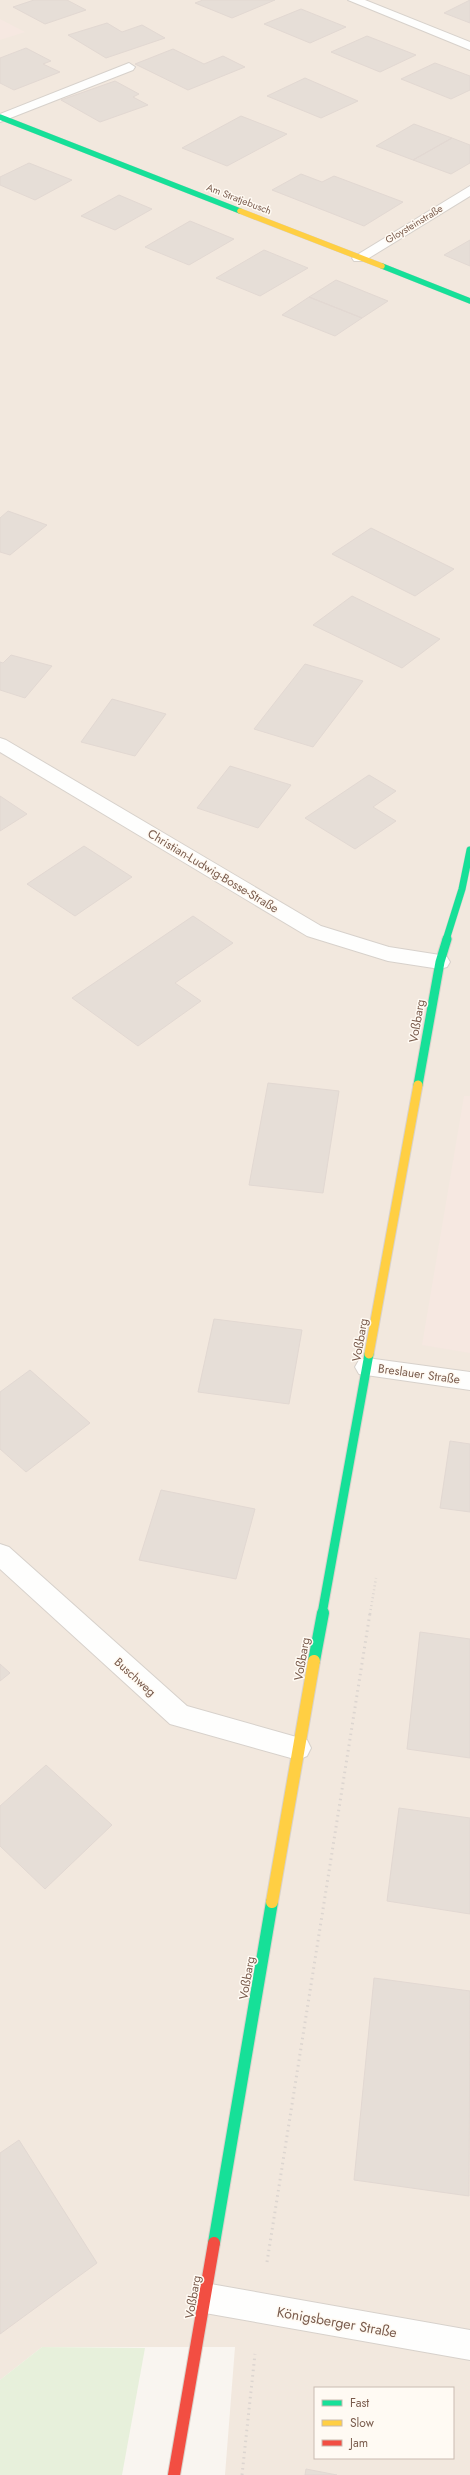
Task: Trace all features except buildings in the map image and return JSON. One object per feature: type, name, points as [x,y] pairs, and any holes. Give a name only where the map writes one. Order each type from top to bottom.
[{"type":"street","points":[[354,0],[470,46]]},
{"type":"street","points":[[0,117],[129,67]]},
{"type":"street","name":"Am Stratjebusch","points":[[0,117],[470,301]]},
{"type":"street","name":"Gloysteinstraße","points":[[359,258],[470,190]]},
{"type":"street","name":"Christian-Ludwig-Bosse-Straße","points":[[0,744],[314,931],[388,954],[440,962]]},
{"type":"street","name":"Voßbarg","points":[[174,2475],[298,1748],[440,962],[462,889],[470,850]]},
{"type":"street","name":"Breslauer Straße","points":[[367,1367],[470,1381]]},
{"type":"street","name":"Buschweg","points":[[0,1554],[178,1716],[298,1748]]},
{"type":"street","name":"Königsberger Straße","points":[[205,2298],[470,2345]]},
{"type":"path","points":[[242,2475],[260,2308],[377,1569]]},
{"type":"shaded area","points":[[0,0],[470,0],[470,2475],[225,2475],[235,2347],[42,2347],[0,2380]]},
{"type":"shaded area","points":[[0,19],[25,32],[0,40]]},
{"type":"shaded area","points":[[464,1096],[470,1096],[470,1353],[422,1345]]},
{"type":"green space","points":[[42,2347],[145,2348],[122,2475],[0,2475],[0,2380]]},
{"type":"traffic: fast","points":[[0,117],[240,211]]},
{"type":"traffic: fast","points":[[382,266],[470,301]]},
{"type":"traffic: fast","points":[[418,1085],[440,962],[462,889],[470,850]]},
{"type":"traffic: fast","points":[[314,1661],[369,1354]]},
{"type":"traffic: fast","points":[[214,2243],[272,1902]]},
{"type":"traffic: slow","points":[[240,211],[382,266]]},
{"type":"traffic: slow","points":[[369,1354],[418,1085]]},
{"type":"traffic: slow","points":[[272,1902],[314,1661]]},
{"type":"traffic: jam","points":[[174,2475],[214,2243]]}]
